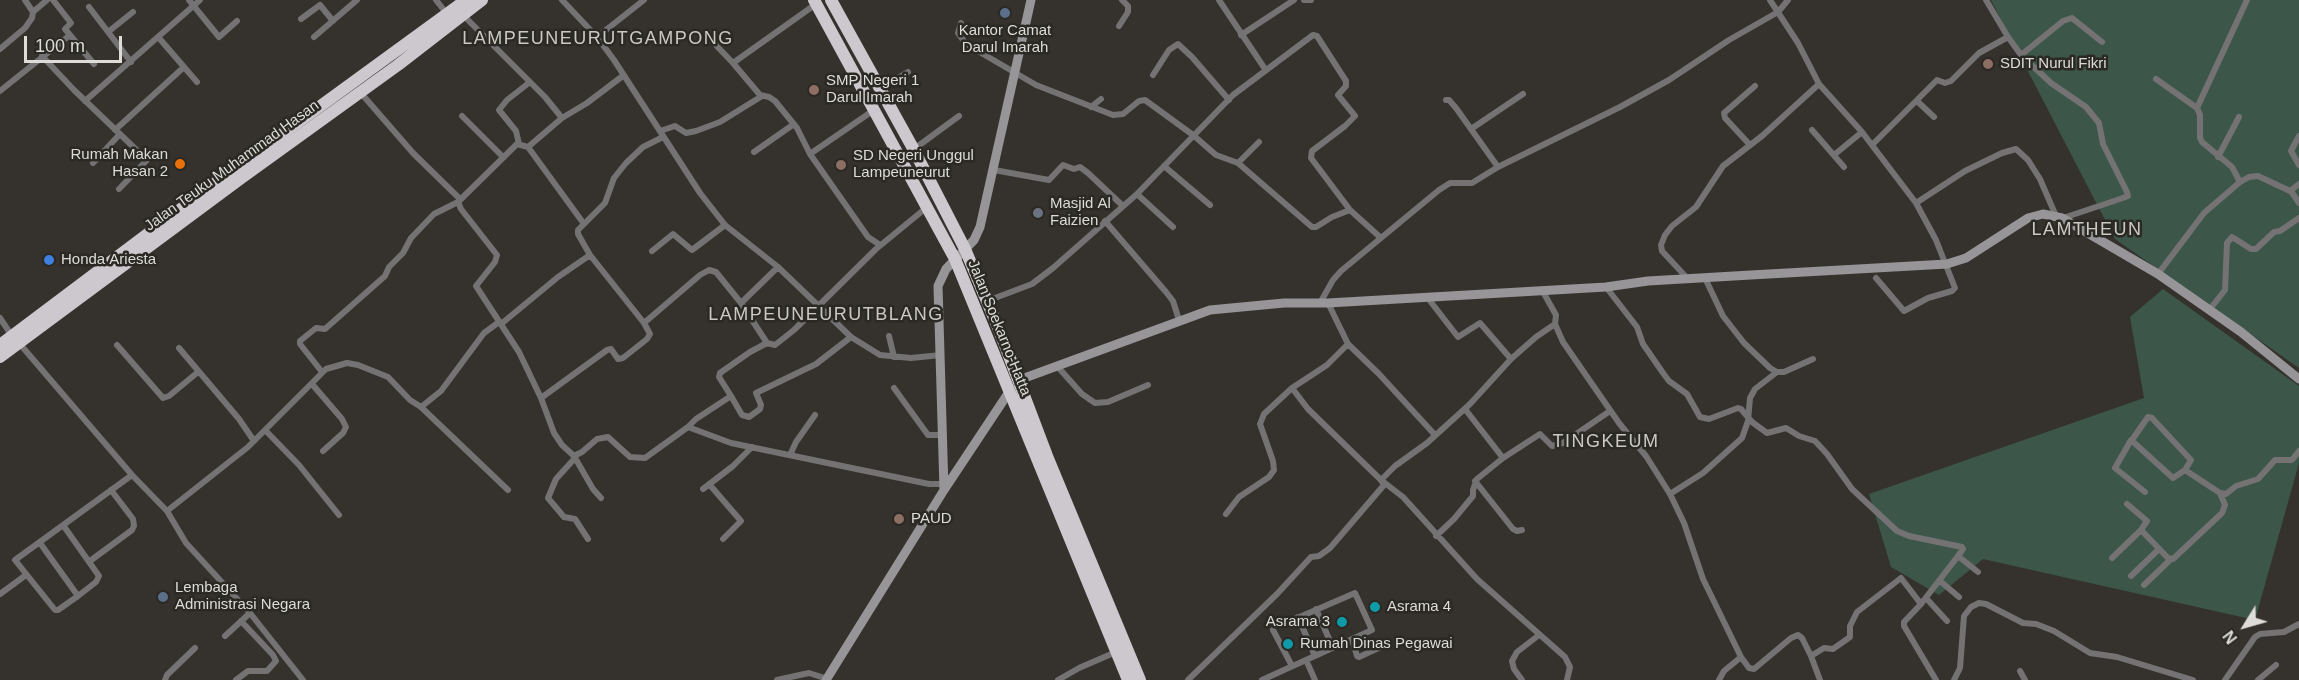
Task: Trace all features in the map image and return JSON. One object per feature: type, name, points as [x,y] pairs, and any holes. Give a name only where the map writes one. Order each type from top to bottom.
[{"type":"highway","name":"Jalan Teuku Muhammad Hasan","points":[[0,357],[16,340],[45,317],[466,0]]},
{"type":"highway","name":"Jalan Teuku Muhammad Hasan","points":[[237,174],[360,92],[482,0]]},
{"type":"highway","name":"Jalan Soekarno-Hatta","points":[[831,0],[914,150],[965,249],[1019,380],[1052,481],[1128,680]]},
{"type":"highway","name":"Jalan Soekarno-Hatta","points":[[815,2],[956,259],[1009,392],[1052,481],[1140,680]]},
{"type":"highway","name":"Jalan Teuku Muhammad Hasan","points":[[0,345],[16,340]]},
{"type":"street","points":[[25,0],[33,12]]},
{"type":"street","points":[[0,49],[25,28],[33,12],[47,0]]},
{"type":"street","points":[[53,0],[71,22],[65,28],[94,64]]},
{"type":"street","points":[[189,0],[219,37],[237,21]]},
{"type":"street","points":[[85,101],[200,0]]},
{"type":"street","points":[[314,37],[357,0]]},
{"type":"street","points":[[436,0],[447,14]]},
{"type":"street","points":[[562,0],[597,37],[624,75],[699,193],[725,225],[778,267],[850,337],[880,354],[894,357],[941,355]]},
{"type":"street","points":[[597,37],[644,0]]},
{"type":"street","points":[[944,487],[938,286],[946,269],[974,240],[980,227],[1031,0]]},
{"type":"street","points":[[1119,26],[1128,12],[1128,6],[1122,0]]},
{"type":"street","points":[[1219,0],[1265,69]]},
{"type":"street","points":[[1241,35],[1294,0]]},
{"type":"street","points":[[1304,0],[1311,0]]},
{"type":"street","points":[[1770,0],[1798,43],[1819,84],[1862,132],[1916,202],[1955,285],[1954,290],[1928,298],[1904,311],[1876,278]]},
{"type":"street","points":[[1324,303],[1333,280],[1341,271],[1450,183],[1472,183],[1498,167],[1650,91],[1689,68],[1743,31],[1778,12],[1788,0]]},
{"type":"street","points":[[1986,0],[2020,55],[2051,83],[2091,112],[2098,123],[2103,144],[2127,192],[2128,196],[2120,199],[2059,217]]},
{"type":"street","points":[[2198,108],[2247,0]]},
{"type":"street","points":[[733,63],[815,2]]},
{"type":"street","points":[[301,19],[320,5],[333,21]]},
{"type":"street","points":[[89,7],[131,62]]},
{"type":"street","points":[[108,32],[133,12]]},
{"type":"street","points":[[463,15],[530,82],[562,118]]},
{"type":"street","points":[[2020,55],[2067,18],[2072,18],[2102,42]]},
{"type":"street","points":[[962,23],[958,33],[966,44],[1013,74],[1036,85],[1091,107],[1119,115],[1144,100],[1216,154],[1238,163],[1312,227],[1317,227],[1332,217],[1350,210]]},
{"type":"street","points":[[0,91],[70,35]]},
{"type":"street","points":[[987,301],[1032,285],[1053,268],[1137,194],[1229,100],[1265,69],[1315,35],[1346,81],[1346,86],[1338,95],[1355,115],[1316,147],[1310,156],[1350,210],[1381,238]]},
{"type":"street","points":[[159,38],[197,82]]},
{"type":"street","points":[[1872,145],[1937,80],[1945,83],[1951,81],[1978,53],[2008,38]]},
{"type":"street","points":[[711,40],[762,96],[771,98],[794,124],[810,154],[868,237],[880,245]]},
{"type":"street","points":[[1153,75],[1169,50],[1178,44],[1229,100]]},
{"type":"street","points":[[42,56],[147,161],[119,189]]},
{"type":"street","points":[[93,163],[118,132],[184,67]]},
{"type":"street","points":[[879,88],[908,72]]},
{"type":"street","points":[[528,147],[562,118],[587,104],[624,75]]},
{"type":"street","points":[[2156,79],[2198,108],[2200,138],[2204,145],[2237,173],[2240,182]]},
{"type":"street","points":[[519,144],[516,131],[499,110],[507,100],[530,82]]},
{"type":"street","points":[[1688,279],[1662,251],[1661,245],[1665,235],[1672,226],[1696,207],[1722,166],[1750,145],[1819,84]]},
{"type":"street","points":[[1750,145],[1725,118],[1724,113],[1755,86]]},
{"type":"street","points":[[360,92],[459,201],[461,209],[497,255],[495,262],[476,286],[519,352],[541,398],[554,433],[562,445],[575,457],[593,489],[601,498]]},
{"type":"street","points":[[1471,129],[1523,94]]},
{"type":"street","points":[[541,398],[609,349],[618,358],[623,358],[650,334],[644,323],[590,255],[578,234],[584,224],[605,203],[614,178],[643,147],[675,126],[686,133],[696,131],[720,122],[762,96]]},
{"type":"street","points":[[1091,107],[1101,99]]},
{"type":"street","points":[[1446,100],[1449,100],[1456,108],[1498,167]]},
{"type":"street","points":[[1917,101],[1934,117]]},
{"type":"street","points":[[810,154],[874,110]]},
{"type":"street","points":[[462,116],[503,157]]},
{"type":"street","points":[[914,150],[959,116]]},
{"type":"street","points":[[2218,157],[2239,117]]},
{"type":"street","points":[[754,152],[794,124]]},
{"type":"street","points":[[1812,130],[1844,167]]},
{"type":"street","points":[[1834,155],[1862,132]]},
{"type":"street","points":[[2299,136],[2291,151],[2299,165]]},
{"type":"street","points":[[1238,163],[1259,142]]},
{"type":"street","points":[[519,144],[528,147],[584,224]]},
{"type":"street","points":[[322,372],[300,341],[316,328],[325,329],[385,276],[388,267],[403,254],[411,238],[434,214],[459,201],[519,144]]},
{"type":"street","points":[[1916,202],[1947,180],[2002,153],[2016,149],[2028,160],[2059,217]]},
{"type":"street","points":[[994,170],[1049,180],[1063,165],[1074,169],[1080,167],[1123,206]]},
{"type":"street","points":[[1164,166],[1210,205]]},
{"type":"street","points":[[2158,274],[2204,213],[2249,177],[2258,176],[2277,187],[2291,191],[2299,203]]},
{"type":"street","points":[[2291,191],[2299,184]]},
{"type":"street","points":[[1137,194],[1173,227]]},
{"type":"street","points":[[850,337],[816,364],[756,393],[761,405],[760,409],[749,417],[742,415],[719,377],[720,373],[750,352],[767,343],[775,345],[794,330],[880,245],[927,207]]},
{"type":"street","points":[[1019,380],[1210,310],[1284,303],[1324,303],[1606,287],[1688,279],[1947,264],[1965,258],[2028,218],[2043,214],[2059,217],[2158,274],[2210,309],[2299,379]]},
{"type":"street","points":[[2210,309],[2225,290],[2227,243],[2232,237],[2251,249],[2256,249],[2274,232],[2280,231],[2299,218]]},
{"type":"street","points":[[1105,221],[1173,301],[1179,320]]},
{"type":"street","points":[[651,250],[673,234],[689,249],[693,249],[725,225]]},
{"type":"street","points":[[421,407],[441,391],[484,333],[590,255]]},
{"type":"street","points":[[741,303],[778,267]]},
{"type":"street","points":[[644,323],[700,275],[709,270],[716,273],[741,303],[767,343]]},
{"type":"street","points":[[1705,278],[1723,316],[1744,343],[1777,372]]},
{"type":"street","points":[[1606,287],[1637,327],[1643,344],[1663,373],[1669,381],[1687,394],[1700,417],[1709,419],[1734,408],[1741,409],[1767,433],[1786,428],[1799,436],[1815,441],[1852,489],[1897,531],[1909,536],[1962,547],[1963,549],[1922,604],[1905,619],[1904,626],[1935,680]]},
{"type":"street","points":[[1542,290],[1556,315],[1555,324],[1563,342],[1610,411],[1646,456],[1670,494],[1684,522],[1703,579],[1741,657],[1749,668],[1754,669],[1796,635],[1802,638],[1820,680]]},
{"type":"street","points":[[1427,297],[1458,337],[1480,323],[1510,359]]},
{"type":"street","points":[[1324,303],[1348,344],[1435,435]]},
{"type":"street","points":[[0,318],[16,340],[132,475],[167,511],[186,543],[250,613],[303,680]]},
{"type":"street","points":[[1381,480],[1465,409],[1510,359],[1555,324]]},
{"type":"street","points":[[889,336],[894,357]]},
{"type":"street","points":[[1226,514],[1239,497],[1269,477],[1274,470],[1260,424],[1264,414],[1292,387],[1327,365],[1348,344]]},
{"type":"street","points":[[117,345],[163,398],[169,396],[198,372]]},
{"type":"street","points":[[179,348],[254,441]]},
{"type":"street","points":[[1670,494],[1702,473],[1742,438],[1750,398],[1755,389],[1777,372],[1790,370],[1813,359]]},
{"type":"street","points":[[167,511],[254,441],[322,372],[336,365],[347,363],[388,377],[508,490]]},
{"type":"street","points":[[1057,366],[1082,394],[1095,403],[1108,402],[1148,385]]},
{"type":"street","points":[[312,384],[342,419],[346,427],[343,433],[323,451]]},
{"type":"street","points":[[1292,387],[1308,409],[1381,480],[1403,497],[1477,579],[1565,657],[1570,667],[1567,680]]},
{"type":"street","points":[[894,388],[928,435],[943,435]]},
{"type":"street","points":[[777,680],[810,673],[827,679],[944,487],[1009,392]]},
{"type":"street","points":[[588,539],[575,519],[564,516],[548,498],[556,479],[575,457],[603,436],[614,441],[630,457],[645,458],[696,419],[731,396]]},
{"type":"street","points":[[1465,409],[1503,458]]},
{"type":"street","points":[[1436,536],[1473,496],[1475,481],[1503,458],[1540,434],[1552,446],[1563,443],[1610,411]]},
{"type":"street","points":[[790,454],[815,415]]},
{"type":"street","points":[[2132,440],[2173,478],[2185,470],[2191,460],[2152,418],[2148,417],[2132,440],[2115,468],[2145,492]]},
{"type":"street","points":[[688,427],[731,443],[944,487]]},
{"type":"street","points":[[265,430],[299,465],[339,515]]},
{"type":"street","points":[[703,489],[733,466],[752,447]]},
{"type":"street","points":[[2185,470],[2220,493],[2226,494],[2236,486],[2258,479],[2275,460],[2292,460],[2299,451]]},
{"type":"street","points":[[63,525],[99,573],[98,579],[78,596],[55,610],[15,560],[40,543],[63,525],[132,475]]},
{"type":"street","points":[[1188,680],[1277,594],[1311,557],[1319,556],[1330,548],[1384,485],[1381,480]]},
{"type":"street","points":[[1475,481],[1513,529],[1522,530]]},
{"type":"street","points":[[709,484],[741,521],[723,540]]},
{"type":"street","points":[[90,561],[132,530],[134,526],[132,519],[111,490]]},
{"type":"street","points":[[2144,585],[2222,513],[2225,505],[2220,493]]},
{"type":"street","points":[[2112,558],[2147,522],[2127,504]]},
{"type":"street","points":[[2141,530],[2171,559]]},
{"type":"street","points":[[40,543],[78,596]]},
{"type":"street","points":[[2132,576],[2159,549]]},
{"type":"street","points":[[1958,556],[1978,572]]},
{"type":"street","points":[[0,594],[26,574]]},
{"type":"street","points":[[1811,656],[1824,648],[1833,649],[1850,637],[1850,626],[1857,612],[1901,578],[1922,604]]},
{"type":"street","points":[[1940,581],[1959,597]]},
{"type":"street","points":[[1262,680],[1372,630],[1355,593],[1288,622]]},
{"type":"street","points":[[1926,598],[1947,621]]},
{"type":"street","points":[[1954,680],[1962,659],[1964,616],[1971,607],[1979,603],[1986,604],[2023,623],[2047,628],[2090,653],[2117,657],[2193,680]]},
{"type":"street","points":[[1316,609],[1333,648]]},
{"type":"street","points":[[225,636],[250,613]]},
{"type":"street","points":[[1298,617],[1315,656]]},
{"type":"street","points":[[236,680],[248,671],[267,671],[276,661],[241,621]]},
{"type":"street","points":[[2225,680],[2255,637],[2260,634],[2284,632],[2299,624]]},
{"type":"street","points":[[1273,630],[1292,666]]},
{"type":"street","points":[[1522,680],[1514,669],[1512,661],[1517,652],[1539,635]]},
{"type":"street","points":[[1352,639],[1359,657],[1387,644]]},
{"type":"street","points":[[165,680],[167,675],[195,648]]},
{"type":"street","points":[[1058,680],[1117,651]]},
{"type":"street","points":[[1719,680],[1724,670],[1741,657]]},
{"type":"street","points":[[1306,660],[1315,680]]},
{"type":"street","points":[[2258,680],[2276,665]]},
{"type":"street","points":[[2020,671],[2025,680]]},
{"type":"green space","points":[[1991,0],[2299,0],[2299,368],[2115,239]]},
{"type":"green space","points":[[2163,289],[2299,386],[2299,463],[2255,620],[1983,559],[1939,595],[1891,567],[1869,494],[2144,398],[2130,317]]},
{"type":"place","name":"Kantor Camat Darul Imarah","points":[[1005,13]]},
{"type":"place","name":"SDIT Nurul Fikri","points":[[1988,64]]},
{"type":"place","name":"SMP Negeri 1 Darul Imarah","points":[[814,90]]},
{"type":"place","name":"Rumah Makan Hasan 2","points":[[180,164]]},
{"type":"place","name":"SD Negeri Unggul Lampeuneurut","points":[[841,165]]},
{"type":"place","name":"Masjid Al Faizien","points":[[1038,213]]},
{"type":"place","name":"Honda Ariesta","points":[[49,260]]},
{"type":"place","name":"PAUD","points":[[899,519]]},
{"type":"place","name":"Lembaga Administrasi Negara","points":[[163,597]]},
{"type":"place","name":"Asrama 4","points":[[1375,607]]},
{"type":"place","name":"Asrama 3","points":[[1342,622]]},
{"type":"place","name":"Rumah Dinas Pegawai","points":[[1288,644]]},
{"type":"district","name":"LAMPEUNEURUTGAMPONG","points":[[598,39]]},
{"type":"district","name":"LAMTHEUN","points":[[2087,230]]},
{"type":"district","name":"LAMPEUNEURUTBLANG","points":[[826,315]]},
{"type":"district","name":"TINGKEUM","points":[[1606,442]]}]
